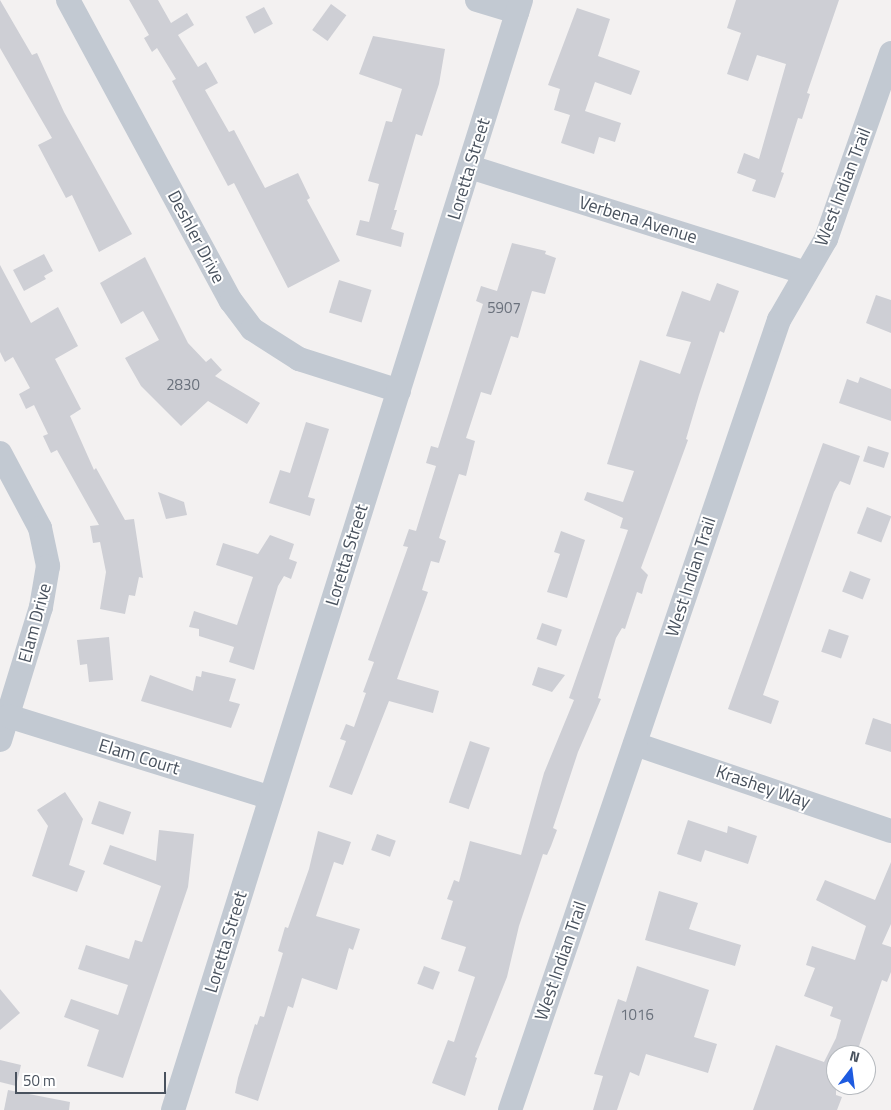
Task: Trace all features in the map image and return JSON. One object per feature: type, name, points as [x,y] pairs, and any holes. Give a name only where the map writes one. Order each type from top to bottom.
[{"type":"street","name":"Deshler Drive","points":[[68,0],[231,301],[252,329],[299,359],[399,391]]},
{"type":"street","points":[[477,0],[519,6]]},
{"type":"street","name":"Loretta Street","points":[[173,1110],[519,6]]},
{"type":"street","name":"West Indian Trail","points":[[510,1110],[779,320],[826,239],[891,53]]},
{"type":"street","name":"Verbena Avenue","points":[[470,167],[806,273]]},
{"type":"street","name":"Elam Drive","points":[[0,453],[40,528],[48,566],[41,607],[0,740]]},
{"type":"street","name":"Elam Court","points":[[8,716],[271,798]]},
{"type":"street","name":"Krashey Way","points":[[635,744],[891,831]]},
{"type":"building","points":[[0,0],[32,55],[37,53],[64,112],[132,234],[99,252],[72,195],[66,198],[38,145],[52,138],[0,48]]},
{"type":"building","points":[[129,0],[158,0],[171,23],[187,13],[194,25],[178,35],[198,67],[206,62],[218,83],[205,90],[229,132],[234,130],[265,188],[298,173],[310,198],[307,200],[340,261],[288,288],[234,183],[228,186],[172,81],[176,79],[157,48],[152,52],[144,38],[149,35]]},
{"type":"building","points":[[736,0],[839,0],[807,93],[810,94],[802,119],[798,118],[781,172],[784,173],[775,198],[752,191],[756,180],[737,173],[744,153],[759,159],[786,64],[757,55],[748,81],[727,74],[741,33],[727,28]]},
{"type":"building","points":[[331,4],[346,15],[328,41],[312,30]]},
{"type":"building","points":[[264,7],[273,24],[254,34],[245,17]]},
{"type":"building","points":[[577,8],[610,19],[598,56],[640,71],[631,95],[595,82],[585,111],[621,123],[615,142],[599,137],[594,154],[561,143],[570,115],[554,110],[560,89],[548,85]]},
{"type":"building","points":[[373,36],[445,49],[439,84],[422,136],[416,134],[394,210],[397,210],[391,229],[404,233],[401,247],[356,235],[360,220],[369,222],[379,184],[368,181],[386,121],[392,122],[402,89],[359,74]]},
{"type":"building","points":[[512,243],[546,251],[545,254],[556,258],[545,294],[532,291],[518,338],[511,336],[491,395],[481,392],[466,438],[475,441],[466,476],[459,474],[439,538],[446,541],[439,563],[431,561],[422,590],[428,592],[397,679],[439,691],[433,713],[389,701],[352,795],[329,787],[346,741],[340,739],[346,724],[354,727],[366,693],[363,692],[374,662],[368,660],[408,547],[403,546],[409,529],[416,531],[436,466],[426,463],[431,446],[438,448],[483,304],[476,301],[481,286],[497,291]]},
{"type":"building","points":[[44,254],[53,271],[44,276],[46,279],[24,291],[13,270]]},
{"type":"building","points":[[145,257],[188,343],[206,362],[211,358],[222,370],[215,376],[260,403],[247,424],[208,401],[181,426],[141,386],[125,358],[159,340],[143,311],[121,324],[100,283]]},
{"type":"building","points":[[0,265],[31,323],[58,307],[78,346],[55,359],[81,409],[70,416],[94,470],[96,468],[125,520],[134,519],[143,578],[139,577],[135,596],[129,595],[125,614],[100,609],[106,572],[100,542],[93,543],[90,526],[99,525],[57,450],[51,453],[43,436],[48,434],[34,405],[26,409],[19,394],[30,388],[13,357],[5,362],[0,352]]},
{"type":"building","points":[[339,280],[372,290],[362,322],[329,313]]},
{"type":"building","points":[[717,283],[739,291],[724,333],[720,331],[686,439],[688,440],[641,568],[648,575],[642,594],[637,592],[625,629],[622,628],[616,638],[598,698],[601,699],[578,752],[553,828],[557,830],[547,855],[543,854],[519,926],[507,977],[475,1057],[477,1058],[465,1096],[432,1083],[448,1040],[454,1042],[475,977],[458,971],[466,947],[441,939],[453,901],[447,899],[454,880],[459,882],[470,841],[521,855],[544,773],[574,700],[569,698],[628,530],[620,528],[623,518],[584,500],[587,492],[623,502],[634,471],[607,464],[640,360],[680,374],[691,342],[666,336],[682,291],[710,301]]},
{"type":"building","points":[[876,295],[891,300],[891,333],[866,323]]},
{"type":"building","points":[[860,377],[891,389],[891,421],[839,403],[847,379],[858,383]]},
{"type":"building","points":[[306,422],[329,429],[308,497],[315,499],[310,516],[269,503],[280,470],[290,473]]},
{"type":"building","points":[[823,443],[860,456],[850,485],[840,481],[834,492],[763,695],[779,701],[771,724],[728,709]]},
{"type":"building","points":[[868,446],[889,453],[884,468],[863,461]]},
{"type":"building","points":[[158,492],[184,502],[187,515],[166,519]]},
{"type":"building","points":[[867,507],[891,516],[881,542],[857,533]]},
{"type":"building","points":[[561,531],[585,540],[567,598],[547,592],[560,554],[554,552]]},
{"type":"building","points":[[270,535],[294,544],[289,559],[297,562],[291,579],[284,576],[278,586],[254,670],[229,662],[234,647],[199,636],[199,629],[189,627],[194,611],[237,625],[253,577],[216,565],[223,543],[258,554]]},
{"type":"building","points":[[850,571],[871,579],[863,599],[842,592]]},
{"type":"building","points":[[542,623],[562,630],[556,646],[536,639]]},
{"type":"building","points":[[829,629],[849,636],[841,659],[821,652]]},
{"type":"building","points":[[109,637],[113,680],[89,682],[87,664],[80,665],[77,640]]},
{"type":"building","points":[[538,667],[565,675],[552,692],[532,685]]},
{"type":"building","points":[[202,671],[236,679],[229,701],[240,704],[231,728],[141,701],[150,675],[193,691],[196,676],[201,677]]},
{"type":"building","points":[[873,718],[891,724],[891,752],[865,744]]},
{"type":"building","points":[[470,741],[490,748],[469,809],[449,802]]},
{"type":"building","points":[[65,792],[83,819],[69,865],[85,871],[77,892],[32,876],[48,826],[37,810]]},
{"type":"building","points":[[99,801],[131,812],[123,835],[91,824]]},
{"type":"building","points":[[688,820],[727,833],[728,826],[757,836],[748,864],[705,850],[701,862],[677,854]]},
{"type":"building","points":[[159,830],[194,834],[188,887],[123,1078],[87,1066],[99,1030],[64,1017],[71,999],[118,1015],[128,985],[78,969],[86,945],[129,959],[135,940],[142,942],[161,886],[103,864],[110,845],[156,861]]},
{"type":"building","points":[[318,831],[351,842],[343,865],[334,862],[316,916],[360,929],[353,950],[349,948],[337,990],[302,978],[293,1008],[288,1006],[258,1101],[235,1093],[238,1078],[255,1024],[257,1025],[260,1016],[264,1017],[283,953],[278,951],[285,927],[288,928],[309,869]]},
{"type":"building","points":[[377,834],[396,841],[390,857],[371,850]]},
{"type":"building","points":[[891,862],[891,924],[882,944],[891,947],[891,972],[887,982],[882,980],[859,1045],[832,1045],[841,1020],[830,1016],[833,1007],[804,996],[815,968],[806,965],[812,946],[855,960],[866,926],[816,900],[825,880],[875,900]]},
{"type":"building","points":[[659,891],[698,903],[689,929],[741,945],[735,966],[645,940]]},
{"type":"building","points":[[424,966],[440,972],[433,990],[417,984]]},
{"type":"building","points":[[637,966],[709,990],[694,1037],[717,1044],[708,1073],[646,1054],[639,1076],[630,1072],[617,1110],[593,1110],[603,1076],[594,1074],[618,999],[626,1002]]},
{"type":"building","points":[[0,989],[20,1013],[0,1030]]},
{"type":"building","points":[[776,1045],[824,1062],[826,1058],[826,1095],[842,1097],[837,1110],[753,1110]]},
{"type":"building","points":[[0,1060],[21,1065],[16,1086],[0,1082]]},
{"type":"building","points":[[8,1090],[70,1102],[69,1110],[4,1110]]}]
